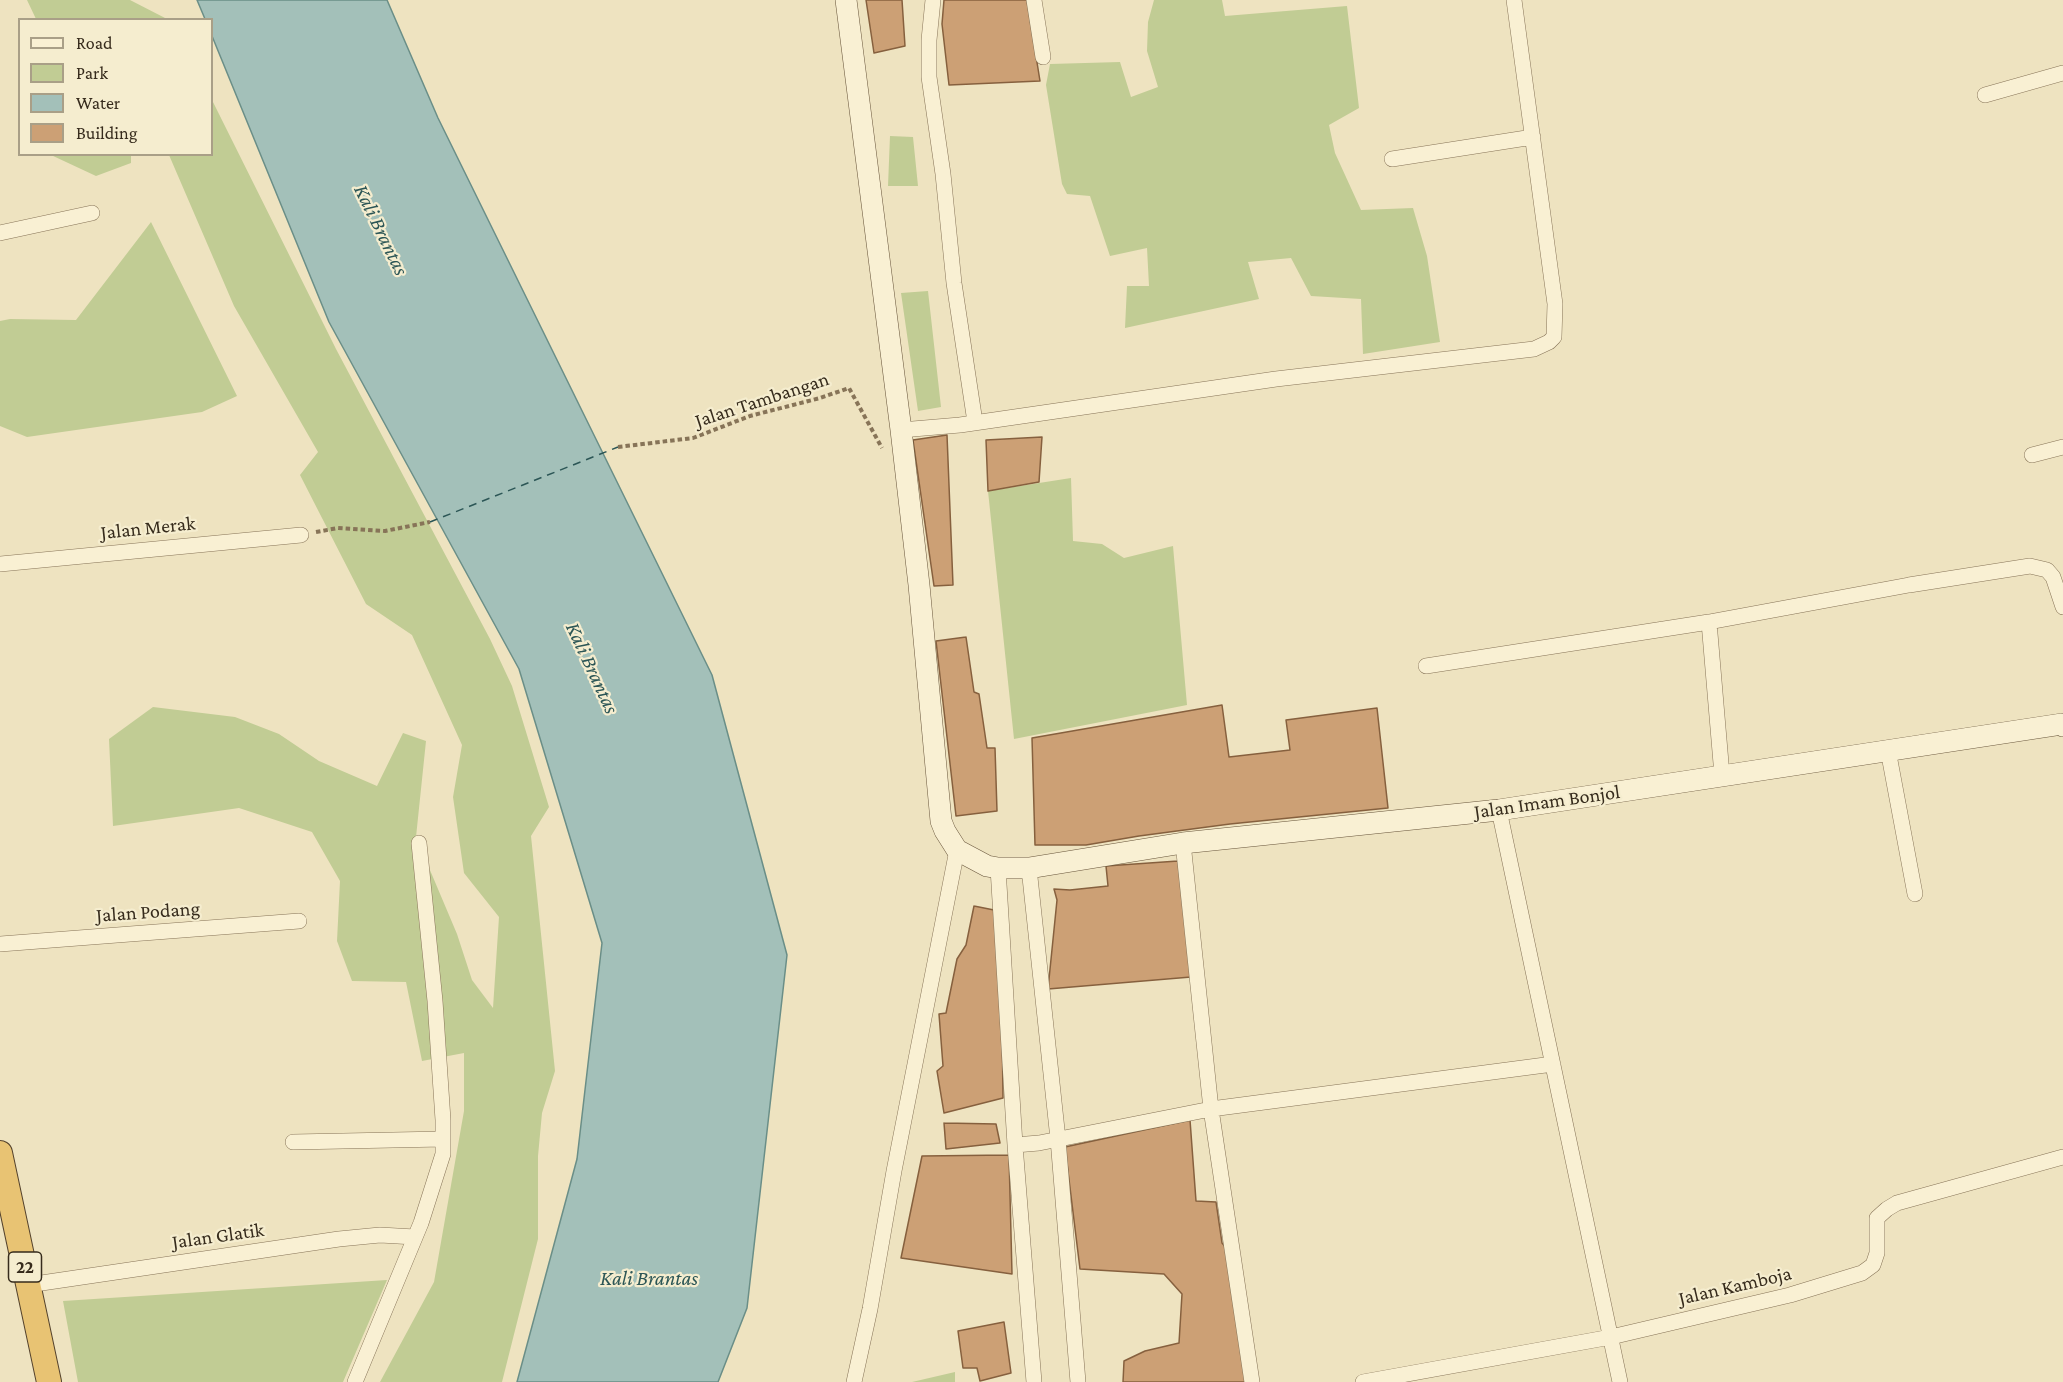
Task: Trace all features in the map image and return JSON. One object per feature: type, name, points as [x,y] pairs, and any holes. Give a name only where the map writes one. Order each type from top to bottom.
[{"type":"highway","name":"22","points":[[0,1153],[49,1382]]},
{"type":"main road","points":[[846,0],[919,585],[941,821],[957,850],[978,862],[1013,868]]},
{"type":"main road","name":"Jalan Imam Bonjol","points":[[1013,868],[1182,843],[1499,810],[2063,724]]},
{"type":"street","points":[[933,0],[929,40],[929,77],[943,174],[968,424]]},
{"type":"street","points":[[1034,0],[1043,57]]},
{"type":"street","points":[[901,430],[968,424],[1276,380],[1534,349],[1543,346],[1554,337],[1556,316],[1514,0]]},
{"type":"street","points":[[1986,95],[2063,73]]},
{"type":"street","points":[[1392,159],[1533,137]]},
{"type":"street","points":[[0,233],[92,213]]},
{"type":"street","points":[[2032,455],[2063,447]]},
{"type":"street","name":"Jalan Merak","points":[[0,564],[301,535]]},
{"type":"street","points":[[1426,666],[1709,622],[1898,587],[2030,566],[2048,570],[2054,577],[2063,607]]},
{"type":"street","points":[[1709,622],[1722,775]]},
{"type":"street","points":[[1888,750],[1915,894]]},
{"type":"street","points":[[1499,810],[1620,1382]]},
{"type":"street","points":[[355,1382],[415,1237],[443,1154],[435,1001],[419,843]]},
{"type":"street","points":[[1182,843],[1211,1109],[1252,1382]]},
{"type":"street","points":[[854,1382],[870,1309],[894,1171],[957,850]]},
{"type":"street","points":[[1013,868],[1058,1139],[1078,1382]]},
{"type":"street","points":[[1013,868],[1015,1145],[1034,1382]]},
{"type":"street","name":"Jalan Podang","points":[[0,944],[298,921]]},
{"type":"street","points":[[1015,1145],[1039,1143],[1211,1109],[1553,1064]]},
{"type":"street","points":[[293,1142],[443,1139]]},
{"type":"street","name":"Jalan Kamboja","points":[[1363,1382],[1611,1336],[1790,1294],[1862,1273],[1872,1265],[1877,1254],[1877,1218],[1897,1203],[2063,1157]]},
{"type":"street","name":"Jalan Glatik","points":[[28,1285],[339,1239],[380,1235],[415,1237]]},
{"type":"path","name":"Jalan Tambangan","points":[[618,447],[693,438],[750,416],[849,388],[883,450]]},
{"type":"path","points":[[301,535],[338,528],[385,531],[430,522]]},
{"type":"green space","points":[[27,0],[130,0],[165,18],[36,18]]},
{"type":"green space","points":[[1154,0],[1222,0],[1225,16],[1347,6],[1359,108],[1329,125],[1335,153],[1361,210],[1413,208],[1427,256],[1440,342],[1363,354],[1361,299],[1311,296],[1291,258],[1248,262],[1259,299],[1125,328],[1127,286],[1149,286],[1147,248],[1110,256],[1090,196],[1067,194],[1062,184],[1046,85],[1050,64],[1120,62],[1131,97],[1158,87],[1147,51],[1148,22]]},
{"type":"green space","points":[[213,102],[336,349],[490,639],[512,686],[549,807],[531,836],[555,1071],[542,1113],[538,1156],[538,1239],[502,1382],[380,1382],[434,1282],[464,1111],[464,1053],[422,1061],[406,982],[352,981],[337,941],[340,881],[312,832],[239,808],[113,826],[109,739],[153,707],[235,717],[279,734],[319,761],[377,786],[403,733],[426,741],[416,837],[457,934],[472,980],[493,1008],[499,917],[464,873],[453,797],[462,745],[412,635],[366,604],[300,475],[318,452],[234,306],[169,156],[213,156]]},
{"type":"green space","points":[[890,136],[913,137],[918,186],[888,186]]},
{"type":"green space","points":[[53,156],[131,156],[131,163],[96,176]]},
{"type":"green space","points":[[151,222],[237,396],[202,412],[27,437],[0,426],[0,321],[10,319],[76,320]]},
{"type":"green space","points":[[928,291],[941,407],[918,411],[901,293]]},
{"type":"green space","points":[[1071,478],[1073,541],[1102,544],[1124,558],[1173,546],[1187,705],[1014,739],[988,491]]},
{"type":"green space","points":[[387,1280],[343,1382],[78,1382],[63,1301]]},
{"type":"green space","points":[[955,1372],[955,1382],[912,1382]]},
{"type":"water","name":"Kali Brantas","points":[[197,0],[387,0],[438,118],[712,675],[787,955],[747,1308],[718,1382],[517,1382],[577,1159],[602,943],[519,669],[329,322],[213,38],[213,18],[205,18]]},
{"type":"building","points":[[866,0],[902,0],[905,46],[874,53]]},
{"type":"building","points":[[944,0],[1027,0],[1040,81],[949,85],[942,24]]},
{"type":"building","points":[[947,435],[953,585],[934,586],[913,440]]},
{"type":"building","points":[[1042,437],[1039,482],[988,491],[986,440]]},
{"type":"building","points":[[966,637],[974,692],[979,694],[987,748],[995,748],[997,811],[956,816],[936,641]]},
{"type":"building","points":[[1222,705],[1229,757],[1290,750],[1286,720],[1377,708],[1388,808],[1230,824],[1086,845],[1035,845],[1032,738]]},
{"type":"building","points":[[1178,861],[1191,977],[1048,989],[1057,900],[1054,889],[1070,890],[1108,886],[1106,866]]},
{"type":"building","points":[[974,906],[994,910],[1002,1016],[1003,1098],[944,1113],[937,1071],[943,1066],[939,1014],[946,1013],[957,959],[966,945]]},
{"type":"building","points":[[1190,1120],[1196,1201],[1216,1202],[1222,1243],[1229,1251],[1246,1382],[1123,1382],[1124,1361],[1145,1351],[1179,1343],[1182,1294],[1164,1274],[1080,1269],[1065,1147]]},
{"type":"building","points":[[944,1123],[996,1124],[1000,1143],[946,1149]]},
{"type":"building","points":[[1009,1155],[1012,1274],[901,1258],[922,1156]]},
{"type":"building","points":[[1004,1322],[1011,1373],[980,1381],[977,1368],[963,1368],[958,1331]]},
{"type":"ferry route","points":[[430,522],[618,447]]}]
